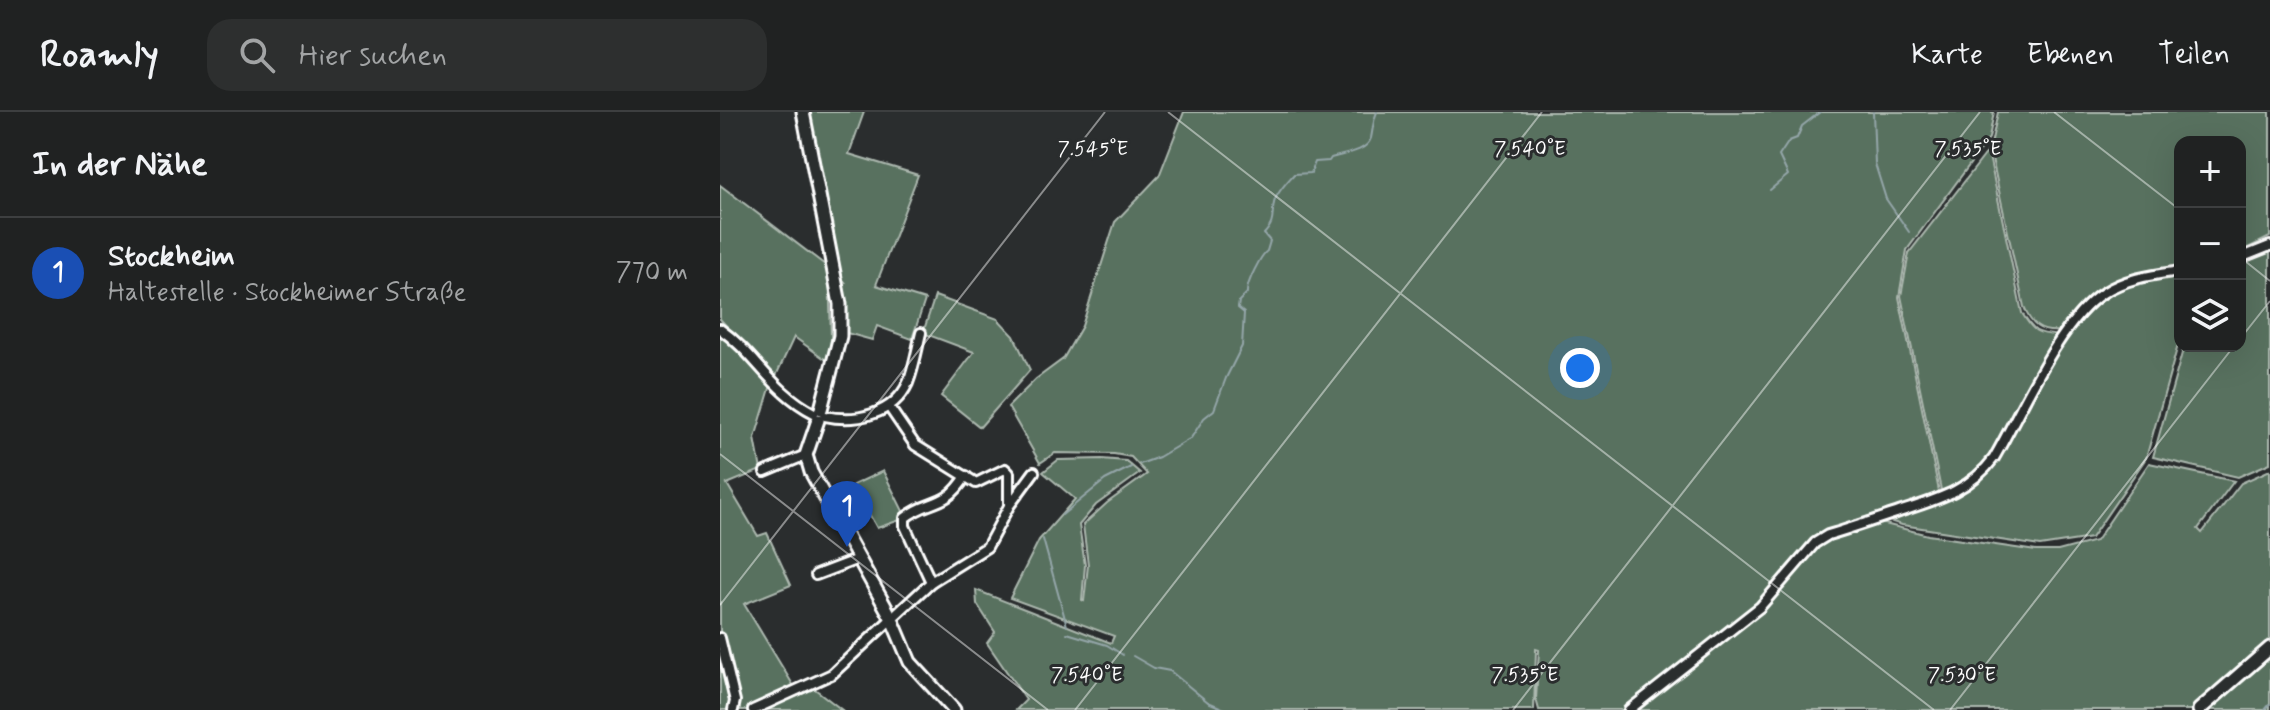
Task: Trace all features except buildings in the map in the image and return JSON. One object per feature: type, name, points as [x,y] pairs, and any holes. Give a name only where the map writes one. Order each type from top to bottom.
[{"type":"street","points":[[803,112],[840,304],[840,336],[806,455],[811,472],[891,617],[910,662],[954,710]]},
{"type":"street","points":[[2246,256],[2270,246]]},
{"type":"street","points":[[1629,710],[1760,607],[1815,543],[1828,535],[1942,498],[1983,474],[2059,342],[2088,305],[2100,294],[2123,283],[2174,272]]},
{"type":"street","points":[[720,329],[787,397],[819,414],[853,419],[889,407],[908,382],[921,333]]},
{"type":"street","points":[[889,407],[915,445],[976,483],[1005,469],[1009,473],[1009,506]]},
{"type":"street","points":[[765,472],[806,455]]},
{"type":"street","points":[[753,710],[832,674],[931,582],[987,547],[1009,506],[1034,472]]},
{"type":"street","points":[[931,582],[905,526],[905,518],[942,503],[956,492],[966,476]]},
{"type":"street","points":[[816,575],[858,559]]},
{"type":"street","points":[[720,638],[735,701],[733,710]]},
{"type":"street","points":[[2199,710],[2270,648]]},
{"type":"green space","points":[[808,112],[864,112],[849,154],[918,175],[876,285],[925,300],[912,339],[877,326],[872,340],[843,332],[840,282],[845,282],[837,272]]},
{"type":"green space","points":[[1184,112],[1994,112],[1989,138],[1907,250],[1899,297],[1940,496],[1829,533],[1759,606],[1626,710],[1539,710],[1536,699],[1539,650],[1536,649],[1534,710],[1016,710],[1026,700],[987,643],[995,632],[977,604],[976,590],[1111,643],[1114,636],[1010,598],[1039,540],[1075,499],[1043,472],[1058,460],[1102,459],[1126,461],[1140,473],[1096,505],[1079,525],[1085,565],[1084,601],[1088,565],[1083,525],[1147,474],[1131,457],[1114,454],[1055,453],[1040,463],[1008,407],[1036,379],[1063,359],[1082,326],[1115,222],[1159,176]]},
{"type":"green space","points":[[1998,112],[2270,112],[2270,237],[2246,249],[2246,136],[2174,136],[2174,269],[2144,274],[2112,285],[2085,303],[2060,331],[2042,329],[2033,323],[2024,307],[1990,149]]},
{"type":"green space","points":[[1988,151],[2022,313],[2036,331],[2059,336],[1992,456],[1975,477],[1942,495],[1901,296],[1909,253]]},
{"type":"green space","points":[[720,185],[829,268],[829,362],[794,337],[775,378],[720,319]]},
{"type":"green space","points":[[2270,251],[2270,463],[2238,477],[2153,457],[2182,352],[2246,352],[2246,261]]},
{"type":"green space","points":[[2174,275],[2176,352],[2146,458],[2091,538],[2040,546],[1902,525],[1883,519],[1952,496],[1989,472],[2040,377],[2070,329],[2103,296],[2150,278]]},
{"type":"green space","points":[[935,296],[998,319],[1014,336],[1030,370],[980,427],[941,396],[974,352],[923,333]]},
{"type":"green space","points":[[723,335],[771,385],[755,438],[761,470],[727,484],[758,536],[767,533],[791,585],[744,604],[795,688],[747,710],[738,710],[726,647],[720,649],[720,336]]},
{"type":"green space","points":[[2149,463],[2234,481],[2198,529],[2202,533],[2241,483],[2270,470],[2270,710],[1632,710],[1762,610],[1817,545],[1881,523],[1928,535],[2036,551],[2058,551],[2096,541]]},
{"type":"green space","points":[[883,471],[903,511],[900,520],[877,528],[853,485]]},
{"type":"green space","points":[[720,654],[730,706],[727,710],[720,710]]},
{"type":"green space","points":[[811,686],[842,710],[757,710]]},
{"type":"waterway","points":[[1140,464],[1191,438],[1204,418],[1214,410],[1242,346],[1244,313],[1238,308],[1239,301],[1247,293],[1254,270],[1267,251],[1270,241],[1264,234],[1272,222],[1274,203],[1280,191],[1294,174],[1311,173],[1315,162],[1329,161],[1369,143],[1377,112]]},
{"type":"waterway","points":[[1770,190],[1788,175],[1779,156],[1789,141],[1797,138],[1802,126],[1820,112]]},
{"type":"waterway","points":[[1873,112],[1875,164],[1886,199],[1909,232]]},
{"type":"waterway","points":[[1062,515],[1105,480],[1131,467]]},
{"type":"waterway","points":[[1043,539],[1067,626]]},
{"type":"waterway","points":[[1067,633],[1107,645],[1123,655]]},
{"type":"waterway","points":[[1133,656],[1154,668],[1170,671],[1208,702],[1227,710]]},
{"type":"waterway","points":[[2265,710],[2270,704]]},
{"type":"place","name":"Stockheim","points":[[847,547]]}]
